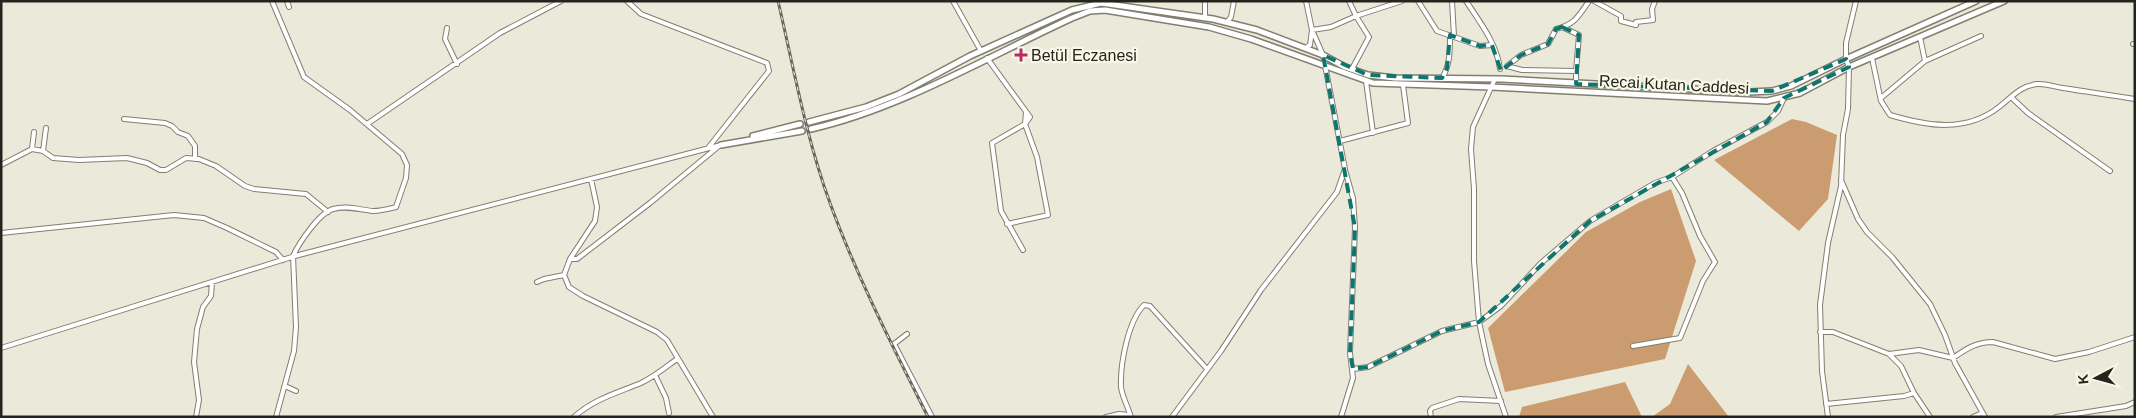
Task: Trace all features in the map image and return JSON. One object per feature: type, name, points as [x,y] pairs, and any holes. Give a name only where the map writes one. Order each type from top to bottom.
[{"type":"main road","name":"Recai Kutan Caddesi","points":[[1090,3],[1109,4],[1227,22],[1257,30],[1305,48],[1368,75],[1772,91],[1791,86],[1846,59],[1976,1]]},
{"type":"main road","name":"Recai Kutan Caddesi","points":[[1090,11],[1105,10],[1210,27],[1250,39],[1373,83],[1767,101],[1800,93],[1849,67],[2004,1]]},
{"type":"main road","points":[[809,122],[866,107],[891,97],[981,51],[1090,3]]},
{"type":"main road","points":[[812,129],[875,110],[1090,11]]},
{"type":"main road","points":[[721,145],[800,124]]},
{"type":"main road","points":[[721,145],[802,131]]},
{"type":"street","points":[[272,1],[304,77],[367,124],[402,154],[407,165],[401,195],[396,207],[382,211],[352,208],[332,209],[312,226],[297,247],[293,256],[296,327],[294,351],[276,417]]},
{"type":"street","points":[[287,1],[290,6]]},
{"type":"street","points":[[367,124],[500,33],[560,1]]},
{"type":"street","points":[[627,1],[642,14],[767,63],[769,71],[708,148]]},
{"type":"street","points":[[952,1],[981,51]]},
{"type":"street","points":[[1205,1],[1205,18]]},
{"type":"street","points":[[1227,22],[1231,17],[1234,1]]},
{"type":"street","points":[[1306,1],[1312,30],[1323,55],[1345,169],[1353,198],[1356,228],[1350,353],[1353,378],[1341,417]]},
{"type":"street","points":[[1349,1],[1356,16],[1370,37],[1352,69]]},
{"type":"street","points":[[1312,30],[1331,27],[1356,16],[1402,1]]},
{"type":"street","points":[[1418,1],[1433,28],[1437,31],[1480,46],[1492,45]]},
{"type":"street","points":[[1442,78],[1447,68],[1452,35],[1452,1]]},
{"type":"street","points":[[1466,1],[1484,28],[1500,69],[1498,79],[1491,87],[1474,127],[1471,150],[1474,189],[1474,262],[1479,322],[1488,364],[1506,417]]},
{"type":"street","points":[[1500,69],[1521,55],[1548,44],[1556,29],[1576,20],[1590,1]]},
{"type":"street","points":[[1594,1],[1620,16],[1621,21],[1636,25],[1636,22],[1653,20],[1652,9],[1655,1]]},
{"type":"street","points":[[1828,417],[1822,371],[1820,332],[1823,275],[1841,179],[1843,135],[1848,109],[1849,67],[1846,59],[1846,43],[1856,1]]},
{"type":"street","points":[[1090,3],[1090,11]]},
{"type":"street","points":[[1562,27],[1579,35],[1576,84]]},
{"type":"street","points":[[447,28],[445,39],[457,64]]},
{"type":"street","points":[[1305,48],[1310,45],[1312,30]]},
{"type":"street","points":[[1881,98],[1925,61],[1981,36]]},
{"type":"street","points":[[1920,37],[1925,61]]},
{"type":"street","points":[[986,58],[1030,117],[1025,124],[992,143],[1001,211],[1023,250]]},
{"type":"street","points":[[1872,58],[1881,98],[1890,115],[1911,122],[1956,126],[1996,109],[2020,88],[2038,84],[2135,98]]},
{"type":"street","points":[[1507,66],[1522,70],[1576,71]]},
{"type":"street","points":[[1366,81],[1373,133]]},
{"type":"street","points":[[1340,141],[1408,123],[1403,84]]},
{"type":"street","points":[[2011,97],[2028,113],[2110,171]]},
{"type":"street","points":[[1353,369],[1368,367],[1442,331],[1479,322],[1501,306],[1542,263],[1590,222],[1654,183],[1672,177],[1713,151],[1767,122],[1778,111],[1784,98]]},
{"type":"street","points":[[124,119],[165,123],[172,126],[178,132],[188,136],[194,146],[196,159]]},
{"type":"street","points":[[1007,224],[1048,215],[1037,157],[1025,124]]},
{"type":"street","points":[[43,151],[46,128]]},
{"type":"street","points":[[32,149],[34,132]]},
{"type":"street","points":[[1,348],[293,256],[721,145]]},
{"type":"street","points":[[570,259],[577,259],[721,145]]},
{"type":"street","points":[[1,165],[32,149],[43,151],[53,158],[79,160],[127,158],[147,163],[160,170],[166,170],[186,158],[196,159],[216,166],[245,186],[254,189],[306,194],[328,212]]},
{"type":"street","points":[[1172,417],[1260,290],[1336,192],[1345,169]]},
{"type":"street","points":[[1633,346],[1680,338],[1702,281],[1715,262],[1700,236],[1682,193],[1672,177]]},
{"type":"street","points":[[591,179],[597,207],[595,220],[570,259],[564,275],[569,287],[583,296],[657,332],[667,340],[713,417]]},
{"type":"street","points":[[1841,179],[1858,219],[1867,232],[1892,257],[1930,304],[1945,335],[1953,358],[1983,415],[1973,417]]},
{"type":"street","points":[[1,233],[174,215],[204,218],[276,252],[283,260]]},
{"type":"street","points":[[537,282],[564,275]]},
{"type":"street","points":[[196,417],[199,400],[194,362],[197,329],[203,307],[212,296],[212,282]]},
{"type":"street","points":[[1106,417],[1119,414],[1130,416],[1121,388],[1123,355],[1137,312],[1144,305],[1150,306],[1207,369]]},
{"type":"street","points":[[1820,332],[1833,332],[1889,354],[1901,366],[1914,393],[1930,417]]},
{"type":"street","points":[[907,334],[894,344],[932,417]]},
{"type":"street","points":[[1889,354],[1919,350],[1953,358],[1970,346],[1993,342],[2055,359],[2088,352],[2135,337]]},
{"type":"street","points":[[574,417],[586,406],[616,391],[641,383],[677,359]]},
{"type":"street","points":[[655,375],[666,398],[669,413]]},
{"type":"street","points":[[285,386],[296,391]]},
{"type":"street","points":[[1826,404],[1904,396],[1914,393]]},
{"type":"street","points":[[1431,417],[1430,411],[1432,408],[1459,399],[1500,401]]},
{"type":"street","points":[[2056,417],[2126,406],[2135,402]]},
{"type":"highlighted area","points":[[1562,27],[1579,35],[1576,84],[1772,91],[1846,59],[1849,67],[1784,98],[1767,122],[1590,221],[1479,322],[1442,331],[1368,367],[1353,369],[1350,353],[1355,228],[1323,55],[1368,75],[1442,78],[1447,68],[1450,35],[1480,46],[1492,45],[1501,71],[1521,55],[1548,44],[1556,29]]},
{"type":"shaded area","points":[[1792,119],[1806,122],[1837,135],[1828,199],[1799,231],[1714,160]]},
{"type":"shaded area","points":[[1671,189],[1696,261],[1665,359],[1505,392],[1488,328],[1586,232],[1640,202]]},
{"type":"shaded area","points":[[1688,364],[1729,417],[1652,417],[1670,404]]},
{"type":"shaded area","points":[[1625,382],[1642,417],[1519,417],[1522,407]]},
{"type":"railway","points":[[778,1],[807,128],[830,203],[864,285],[928,417]]},
{"type":"place","name":"Betül Eczanesi","points":[[1021,55]]}]
